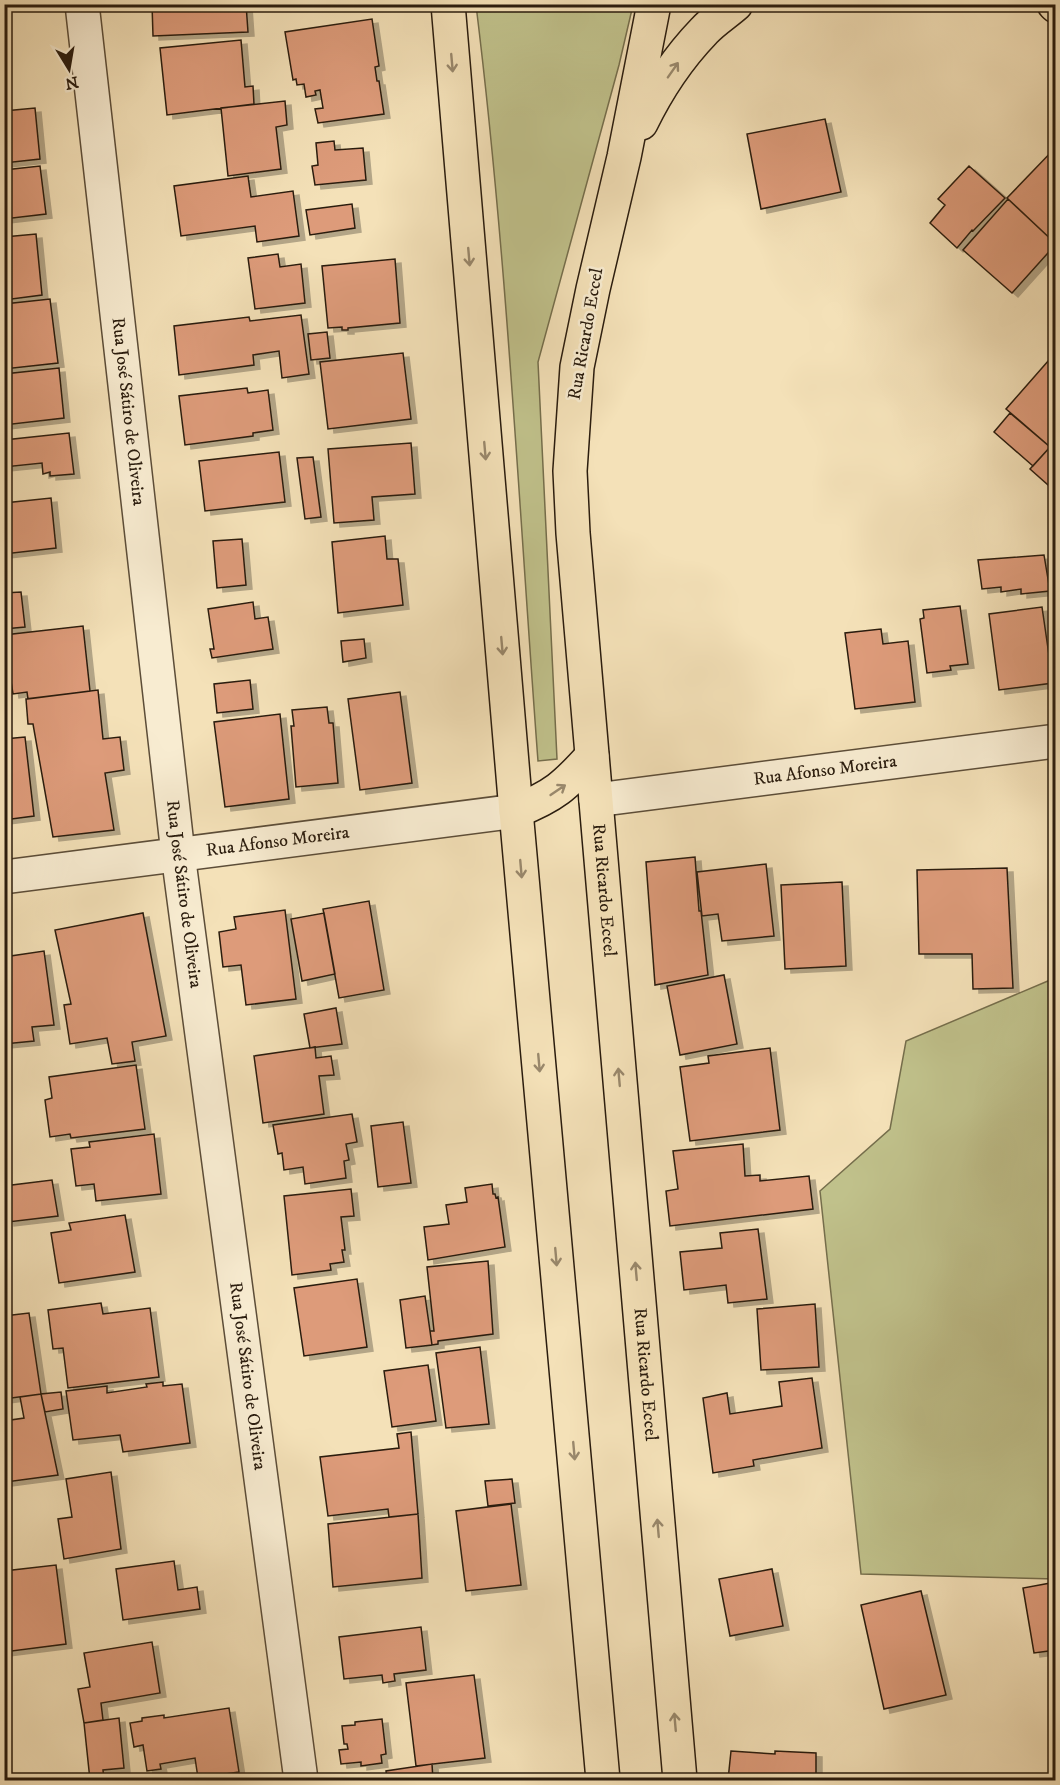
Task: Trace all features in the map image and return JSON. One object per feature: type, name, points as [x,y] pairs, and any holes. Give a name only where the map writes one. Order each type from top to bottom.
[{"type":"main road","points":[[448,4],[516,811],[603,1780]]},
{"type":"main road","name":"Rua Ricardo Eccel","points":[[654,4],[624,157],[577,367],[570,471],[573,533],[680,1780]]},
{"type":"main road","points":[[624,157],[652,99],[676,64],[705,30],[736,4]]},
{"type":"main road","points":[[516,811],[543,800],[568,783],[592,756]]},
{"type":"street","name":"Rua José Sátiro de Oliveira","points":[[82,4],[178,854],[301,1780]]},
{"type":"street","name":"Rua Afonso Moreira","points":[[596,800],[1056,741]]},
{"type":"street","name":"Rua Afonso Moreira","points":[[4,877],[516,811]]},
{"type":"green space","points":[[476,5],[633,5],[619,65],[538,362],[557,759],[538,761],[512,383],[487,99]]},
{"type":"green space","points":[[1055,978],[1055,1579],[861,1574],[820,1191],[890,1129],[906,1041]]},
{"type":"building","points":[[152,4],[246,4],[248,32],[153,36]]},
{"type":"building","points":[[372,19],[379,66],[375,67],[384,114],[318,123],[315,109],[323,108],[320,90],[315,91],[316,95],[306,97],[304,84],[297,85],[296,79],[293,80],[285,32]]},
{"type":"building","points":[[241,40],[245,87],[253,86],[254,104],[167,115],[160,48]]},
{"type":"building","points":[[285,101],[287,125],[276,127],[281,169],[228,176],[221,108]]},
{"type":"building","points":[[35,108],[40,159],[4,163],[4,111]]},
{"type":"building","points":[[825,119],[841,192],[761,209],[747,134]]},
{"type":"building","points":[[334,141],[335,150],[363,148],[366,180],[315,185],[312,166],[318,165],[316,143]]},
{"type":"building","points":[[1056,147],[1056,244],[1007,198]]},
{"type":"building","points":[[40,166],[46,214],[4,219],[4,170]]},
{"type":"building","points":[[969,166],[1005,198],[957,248],[930,223],[945,205],[938,199]]},
{"type":"building","points":[[248,176],[251,197],[293,191],[299,236],[257,242],[255,226],[181,236],[174,186]]},
{"type":"building","points":[[1008,199],[1056,244],[1012,293],[963,250]]},
{"type":"building","points":[[352,204],[355,228],[310,235],[306,210]]},
{"type":"building","points":[[36,234],[42,295],[4,300],[4,237]]},
{"type":"building","points":[[278,254],[280,267],[301,264],[305,303],[255,309],[248,258]]},
{"type":"building","points":[[395,259],[400,323],[348,328],[348,330],[342,330],[342,327],[328,328],[322,266]]},
{"type":"building","points":[[50,299],[58,363],[4,369],[4,304]]},
{"type":"building","points":[[301,315],[309,374],[282,378],[279,351],[253,355],[254,365],[179,375],[174,326],[249,317],[250,321]]},
{"type":"building","points":[[327,332],[330,358],[311,360],[308,334]]},
{"type":"building","points":[[1056,352],[1056,452],[1006,409]]},
{"type":"building","points":[[403,353],[411,419],[328,429],[320,362]]},
{"type":"building","points":[[59,368],[64,418],[4,425],[4,374]]},
{"type":"building","points":[[247,388],[248,393],[268,390],[273,430],[253,433],[253,436],[185,445],[179,396]]},
{"type":"building","points":[[1010,413],[1050,447],[1033,466],[994,432]]},
{"type":"building","points":[[69,433],[74,474],[50,476],[50,472],[43,474],[42,463],[4,467],[4,440]]},
{"type":"building","points":[[411,443],[415,494],[372,497],[374,520],[334,523],[328,449]]},
{"type":"building","points":[[1050,447],[1056,452],[1056,492],[1030,469]]},
{"type":"building","points":[[279,452],[285,502],[205,511],[199,461]]},
{"type":"building","points":[[313,457],[321,517],[305,519],[297,458]]},
{"type":"building","points":[[51,498],[56,548],[4,554],[4,503]]},
{"type":"building","points":[[385,536],[387,559],[398,559],[403,605],[338,613],[332,542]]},
{"type":"building","points":[[242,539],[246,585],[217,588],[213,541]]},
{"type":"building","points":[[1044,555],[1050,591],[1021,594],[1021,589],[1001,592],[1001,587],[982,589],[978,560]]},
{"type":"building","points":[[21,592],[25,627],[4,629],[4,593]]},
{"type":"building","points":[[253,602],[255,619],[268,617],[273,649],[212,658],[210,649],[214,649],[208,609]]},
{"type":"building","points":[[960,606],[968,664],[950,666],[951,670],[927,673],[920,619],[924,618],[923,610]]},
{"type":"building","points":[[1042,607],[1053,683],[999,690],[989,614]]},
{"type":"building","points":[[83,626],[90,691],[28,699],[27,692],[13,694],[4,635]]},
{"type":"building","points":[[881,629],[883,644],[908,641],[915,702],[855,709],[845,633]]},
{"type":"building","points":[[364,639],[366,658],[343,662],[341,641]]},
{"type":"building","points":[[250,680],[253,709],[217,713],[214,684]]},
{"type":"building","points":[[98,690],[103,739],[120,737],[124,770],[105,773],[114,830],[53,837],[33,724],[28,724],[26,699]]},
{"type":"building","points":[[400,692],[412,783],[360,790],[348,699]]},
{"type":"building","points":[[327,707],[329,723],[333,723],[338,783],[296,787],[291,726],[294,726],[292,710]]},
{"type":"building","points":[[280,714],[289,799],[225,807],[214,722]]},
{"type":"building","points":[[25,737],[34,816],[4,820],[4,739]]},
{"type":"building","points":[[695,857],[699,911],[701,911],[708,975],[655,985],[646,862]]},
{"type":"building","points":[[766,864],[774,936],[722,941],[718,914],[702,916],[697,872]]},
{"type":"building","points":[[1007,868],[1013,988],[973,989],[972,954],[919,954],[917,870]]},
{"type":"building","points":[[842,882],[846,966],[785,969],[781,885]]},
{"type":"building","points":[[369,901],[384,990],[339,998],[323,909]]},
{"type":"building","points":[[285,910],[296,999],[246,1005],[241,965],[223,967],[219,932],[236,929],[234,917]]},
{"type":"building","points":[[143,913],[166,1036],[132,1042],[135,1061],[112,1064],[107,1038],[70,1044],[64,1005],[71,1004],[55,930]]},
{"type":"building","points":[[324,913],[335,974],[302,981],[291,919]]},
{"type":"building","points":[[44,951],[54,1025],[32,1027],[34,1041],[4,1044],[4,957]]},
{"type":"building","points":[[724,975],[737,1044],[680,1055],[667,986]]},
{"type":"building","points":[[336,1008],[342,1044],[310,1048],[304,1014]]},
{"type":"building","points":[[315,1047],[316,1058],[331,1056],[334,1075],[319,1076],[324,1114],[263,1123],[254,1056]]},
{"type":"building","points":[[770,1048],[780,1130],[690,1141],[680,1067],[709,1063],[708,1056]]},
{"type":"building","points":[[136,1065],[145,1129],[71,1138],[70,1134],[50,1137],[45,1100],[52,1098],[49,1077]]},
{"type":"building","points":[[352,1114],[357,1142],[346,1144],[349,1160],[344,1161],[346,1178],[305,1184],[303,1167],[284,1170],[282,1153],[278,1154],[273,1125]]},
{"type":"building","points":[[403,1122],[411,1183],[378,1187],[371,1126]]},
{"type":"building","points":[[154,1134],[161,1194],[96,1201],[94,1184],[76,1186],[71,1149],[90,1147],[89,1142]]},
{"type":"building","points":[[743,1144],[745,1176],[760,1175],[760,1181],[809,1176],[813,1209],[670,1226],[666,1191],[678,1189],[673,1151]]},
{"type":"building","points":[[52,1180],[58,1216],[8,1222],[4,1186]]},
{"type":"building","points":[[492,1184],[493,1194],[496,1198],[498,1197],[505,1247],[428,1260],[424,1227],[449,1224],[446,1205],[467,1202],[465,1188]]},
{"type":"building","points":[[351,1189],[354,1216],[341,1217],[344,1262],[330,1264],[331,1270],[292,1275],[284,1196]]},
{"type":"building","points":[[125,1215],[135,1272],[59,1283],[51,1233],[71,1230],[69,1223]]},
{"type":"building","points":[[758,1229],[767,1299],[728,1303],[726,1285],[684,1290],[680,1252],[722,1248],[720,1233]]},
{"type":"building","points":[[488,1261],[493,1334],[438,1341],[438,1344],[432,1345],[430,1331],[434,1331],[427,1267]]},
{"type":"building","points":[[357,1279],[367,1347],[304,1356],[294,1288]]},
{"type":"building","points":[[425,1296],[432,1345],[406,1348],[400,1300]]},
{"type":"building","points":[[101,1303],[103,1314],[150,1308],[159,1377],[68,1388],[63,1348],[53,1349],[48,1310]]},
{"type":"building","points":[[815,1304],[819,1367],[761,1370],[757,1309]]},
{"type":"building","points":[[29,1313],[41,1394],[4,1399],[4,1316]]},
{"type":"building","points":[[480,1347],[489,1424],[446,1428],[436,1353]]},
{"type":"building","points":[[428,1365],[436,1421],[392,1427],[384,1371]]},
{"type":"building","points":[[812,1378],[822,1448],[753,1460],[754,1466],[713,1473],[703,1398],[727,1393],[730,1414],[782,1406],[779,1382]]},
{"type":"building","points":[[163,1382],[163,1386],[182,1384],[190,1443],[123,1452],[120,1435],[73,1440],[66,1391],[107,1386],[107,1393],[147,1387],[146,1384]]},
{"type":"building","points":[[61,1392],[63,1409],[45,1412],[41,1394]]},
{"type":"building","points":[[41,1394],[58,1475],[6,1482],[4,1421],[24,1418],[20,1397]]},
{"type":"building","points":[[411,1432],[418,1514],[389,1517],[388,1509],[328,1516],[320,1457],[399,1448],[397,1434]]},
{"type":"building","points":[[111,1472],[121,1549],[64,1559],[58,1519],[72,1517],[66,1479]]},
{"type":"building","points":[[512,1479],[515,1503],[488,1506],[485,1481]]},
{"type":"building","points":[[511,1504],[521,1585],[466,1591],[456,1511]]},
{"type":"building","points":[[418,1514],[422,1578],[333,1587],[328,1524]]},
{"type":"building","points":[[174,1561],[178,1590],[197,1587],[200,1609],[123,1620],[116,1569]]},
{"type":"building","points":[[56,1565],[66,1644],[4,1652],[4,1571]]},
{"type":"building","points":[[772,1569],[783,1626],[730,1636],[719,1579]]},
{"type":"building","points":[[1056,1582],[1056,1650],[1034,1653],[1023,1588]]},
{"type":"building","points":[[921,1591],[946,1695],[884,1709],[861,1605]]},
{"type":"building","points":[[421,1627],[426,1670],[394,1674],[395,1681],[383,1683],[382,1675],[344,1679],[339,1637]]},
{"type":"building","points":[[152,1642],[160,1693],[101,1703],[103,1720],[84,1723],[78,1689],[90,1687],[84,1653]]},
{"type":"building","points":[[474,1675],[485,1758],[416,1766],[406,1683]]},
{"type":"building","points":[[229,1708],[239,1772],[198,1778],[195,1758],[160,1764],[161,1769],[147,1771],[143,1745],[134,1747],[130,1723],[142,1721],[142,1718],[164,1715],[164,1718]]},
{"type":"building","points":[[119,1718],[124,1768],[103,1770],[104,1780],[90,1780],[84,1723]]},
{"type":"building","points":[[382,1719],[386,1754],[381,1755],[382,1763],[361,1766],[361,1762],[341,1764],[339,1750],[348,1749],[347,1744],[344,1744],[342,1726]]},
{"type":"building","points":[[731,1751],[775,1754],[775,1751],[816,1753],[816,1780],[728,1780]]},
{"type":"building","points":[[432,1764],[433,1780],[387,1780],[386,1771]]}]
